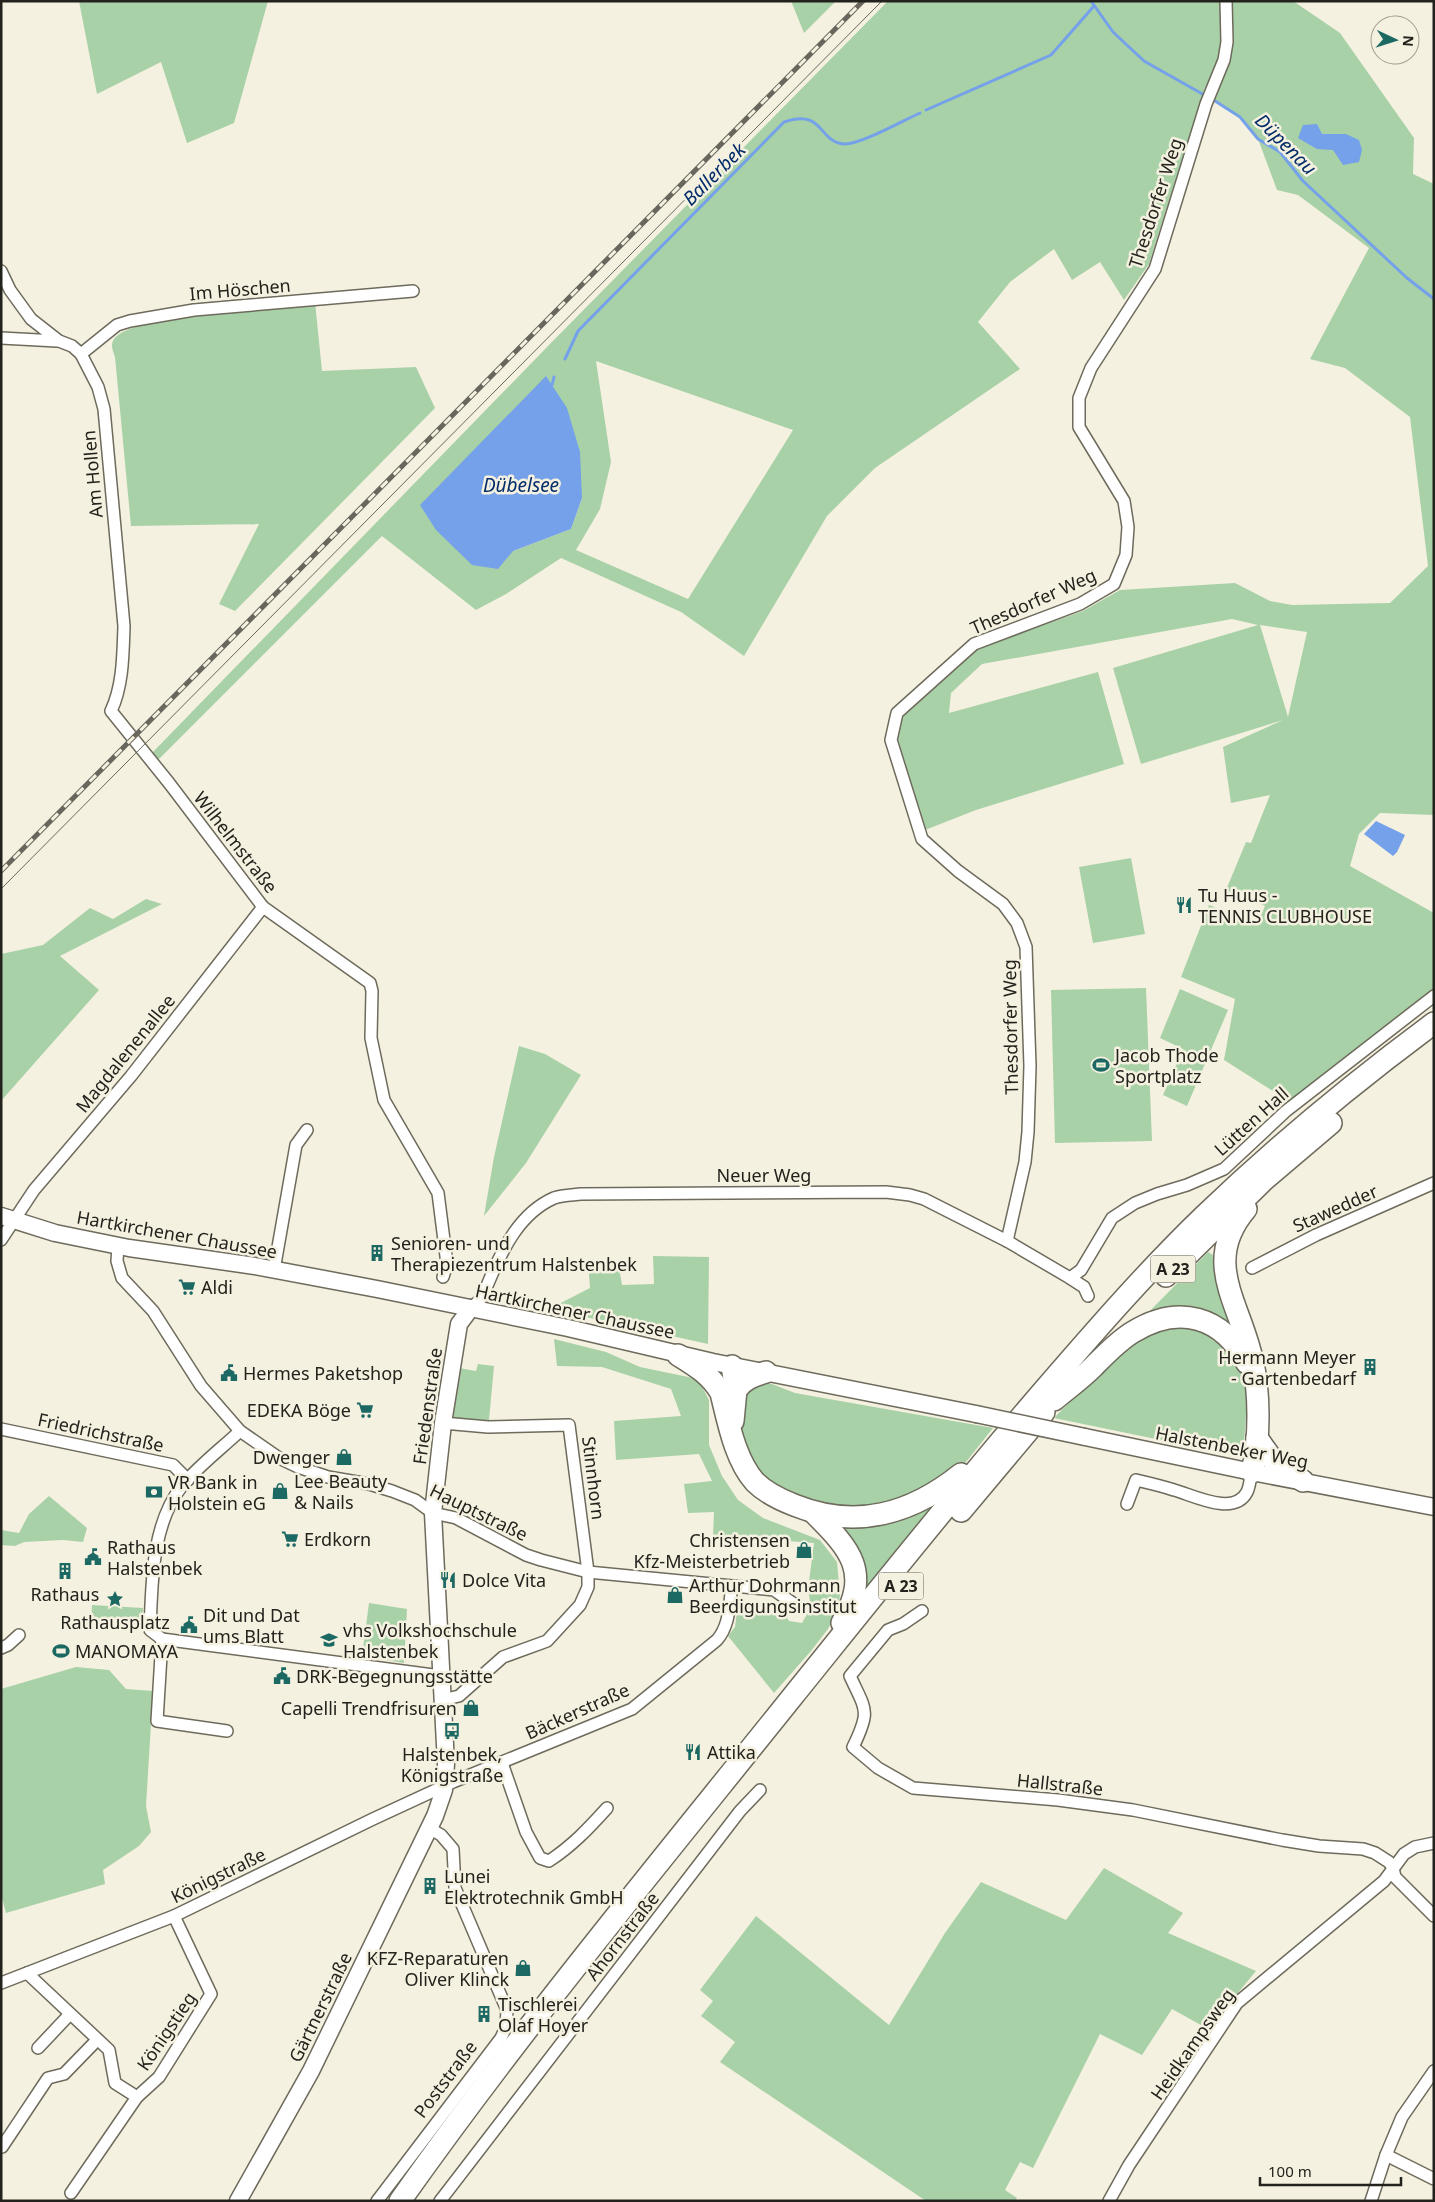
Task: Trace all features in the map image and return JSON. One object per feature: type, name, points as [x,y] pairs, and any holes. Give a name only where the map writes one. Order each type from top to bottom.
[{"type":"highway","name":"A 23","points":[[400,2201],[577,1966],[993,1449],[1092,1334],[1202,1218],[1349,1088],[1434,1023]]},
{"type":"highway","name":"A 23","points":[[418,2201],[667,1875],[962,1510],[1054,1400],[1162,1280],[1212,1229],[1302,1147],[1361,1097],[1434,1042]]},
{"type":"highway","points":[[1252,1472],[1257,1438],[1255,1380],[1249,1342],[1226,1279],[1225,1250],[1237,1220],[1277,1179],[1302,1147]]},
{"type":"highway","points":[[1054,1400],[1132,1332],[1153,1322],[1172,1318],[1197,1319],[1213,1325],[1228,1335],[1236,1343],[1255,1380]]},
{"type":"highway","points":[[678,1355],[729,1391]]},
{"type":"highway","points":[[732,1366],[725,1377],[729,1391],[733,1434],[741,1460],[755,1481],[775,1496],[814,1513],[860,1518],[911,1506],[939,1491],[993,1449]]},
{"type":"highway","points":[[729,1391],[752,1376],[766,1372]]},
{"type":"highway","points":[[1257,1438],[1272,1459],[1303,1481]]},
{"type":"highway","points":[[814,1513],[839,1537],[848,1551],[854,1567],[856,1582],[853,1601],[847,1614],[817,1666]]},
{"type":"main road","name":"Hartkirchener Chaussee","points":[[8,1221],[118,1246],[274,1270],[471,1308],[568,1328],[678,1355],[1023,1424]]},
{"type":"main road","name":"Friedenstraße","points":[[433,1513],[459,1324],[471,1308]]},
{"type":"main road","name":"Halstenbeker Weg","points":[[1023,1424],[1252,1472],[1434,1507]]},
{"type":"main road","points":[[429,1828],[440,1804],[446,1764],[433,1513]]},
{"type":"main road","name":"Gärtnerstraße","points":[[238,2201],[311,2071],[429,1828]]},
{"type":"street","name":"Thesdorfer Weg","points":[[1007,1240],[1018,1196],[1028,1132],[1030,1066],[1026,947],[1017,923],[1003,904],[958,871],[922,839],[891,740],[897,713],[974,644],[1080,604],[1114,584],[1126,555],[1128,527],[1124,501],[1080,427],[1079,398],[1091,368],[1155,268],[1206,104],[1224,60],[1227,42],[1226,1]]},
{"type":"street","points":[[1,271],[10,290],[31,319],[59,341],[72,346],[81,354]]},
{"type":"street","name":"Im Höschen","points":[[81,354],[116,325],[130,321],[194,310],[413,291]]},
{"type":"street","points":[[1,338],[59,341]]},
{"type":"street","name":"Am Hollen","points":[[81,354],[90,369],[104,409],[123,617],[123,653],[116,700],[111,712]]},
{"type":"street","name":"Wilhelmstraße","points":[[111,712],[263,907],[370,983],[372,990],[371,1038],[384,1100],[438,1193],[447,1255],[447,1264],[443,1277]]},
{"type":"street","name":"Magdalenenallee","points":[[1,1240],[8,1221],[131,1076],[263,907]]},
{"type":"street","name":"Lütten Hall","points":[[1070,1278],[1081,1270],[1112,1218],[1135,1204],[1157,1194],[1187,1185],[1224,1169],[1286,1111],[1434,996]]},
{"type":"street","points":[[274,1270],[296,1145],[307,1130]]},
{"type":"street","name":"Stawedder","points":[[1252,1268],[1316,1235],[1434,1183]]},
{"type":"street","name":"Neuer Weg","points":[[471,1308],[483,1298],[488,1282],[516,1227],[544,1204],[556,1197],[570,1195],[895,1192],[927,1200],[1007,1240],[1084,1287],[1088,1296]]},
{"type":"street","name":"Hauptstraße","points":[[118,1246],[117,1261],[122,1278],[153,1311],[201,1386],[240,1431],[261,1447],[298,1467],[328,1477],[369,1484],[392,1491],[415,1500],[433,1513],[456,1518],[526,1555],[588,1572],[774,1590],[794,1604]]},
{"type":"street","name":"Stinnhorn","points":[[444,1423],[488,1427],[569,1425],[588,1572]]},
{"type":"street","name":"Friedrichstraße","points":[[1,1429],[174,1465],[188,1480]]},
{"type":"street","points":[[240,1431],[181,1487],[170,1508],[160,1534],[157,1552],[150,1630],[162,1639],[441,1676]]},
{"type":"street","points":[[1127,1504],[1136,1480],[1175,1490],[1196,1499],[1218,1504],[1232,1503],[1240,1499],[1247,1492],[1252,1472]]},
{"type":"street","points":[[442,1700],[459,1696],[503,1657],[547,1641],[580,1605],[588,1587],[588,1572]]},
{"type":"street","name":"Bäckerstraße","points":[[444,1787],[632,1710],[717,1640],[727,1624],[732,1586]]},
{"type":"street","name":"Hallstraße","points":[[922,1611],[903,1624],[888,1630],[850,1676],[865,1709],[864,1723],[853,1747],[878,1768],[913,1788],[1058,1800],[1133,1810],[1282,1840],[1319,1846],[1362,1849],[1382,1856],[1393,1868]]},
{"type":"street","points":[[1,1648],[8,1646],[19,1635]]},
{"type":"street","points":[[162,1639],[157,1721],[227,1731]]},
{"type":"street","points":[[502,1763],[526,1832],[540,1858],[549,1861],[564,1852],[582,1836],[607,1808]]},
{"type":"street","name":"Königstraße","points":[[1,1983],[174,1916],[373,1819],[444,1787]]},
{"type":"street","name":"Ahornstraße","points":[[440,2201],[740,1811],[760,1790]]},
{"type":"street","name":"Poststraße","points":[[377,2201],[501,2038],[506,2027],[507,2010],[455,1888],[453,1849],[441,1835],[429,1828]]},
{"type":"street","points":[[1434,1843],[1409,1850],[1393,1868],[1395,1877],[1434,1916]]},
{"type":"street","name":"Heidkampsweg","points":[[1109,2201],[1129,2165],[1237,2003],[1384,1881],[1393,1868]]},
{"type":"street","name":"Königstieg","points":[[136,2097],[159,2077],[211,1994],[188,1954],[174,1916]]},
{"type":"street","points":[[27,1972],[109,2050],[115,2083],[136,2097],[71,2193]]},
{"type":"street","points":[[38,2048],[70,2014]]},
{"type":"street","points":[[2,2147],[48,2078],[64,2074],[97,2040]]},
{"type":"street","points":[[1372,2201],[1386,2156],[1402,2117],[1434,2071]]},
{"type":"street","points":[[1386,2156],[1434,2179]]},
{"type":"green space","points":[[79,1],[268,1],[234,123],[187,143],[161,62],[97,94]]},
{"type":"green space","points":[[791,1],[836,1],[804,33]]},
{"type":"green space","points":[[888,1],[1293,1],[1340,33],[1414,138],[1413,174],[1434,184],[1434,815],[1380,813],[1359,834],[1350,866],[1434,913],[1434,992],[1376,1034],[1290,1102],[1224,1060],[1235,999],[1181,977],[1209,905],[1257,924],[1265,906],[1226,890],[1246,842],[1251,843],[1270,795],[1231,803],[1223,747],[1283,720],[1141,764],[1113,668],[1258,625],[1232,619],[982,664],[951,693],[949,713],[1098,672],[1124,764],[976,810],[925,830],[896,741],[902,716],[979,648],[1083,611],[1120,590],[1235,583],[1270,601],[1292,605],[1390,603],[1428,566],[1410,417],[1345,368],[1310,359],[1369,248],[1298,195],[1277,190],[1258,139],[1240,116],[1213,100],[1215,92],[1205,87],[1149,264],[1124,300],[1100,262],[1072,280],[1054,249],[1010,282],[978,322],[1020,369],[875,468],[827,516],[744,656],[681,612],[561,558],[506,594],[476,610],[382,536],[158,760],[152,753],[549,345]],"holes":[[[596,361],[793,430],[688,599],[576,550],[600,509],[611,462]],[[582,498],[571,529],[513,551]],[[1260,625],[1307,632],[1288,717]]]},
{"type":"green space","points":[[315,302],[322,371],[416,367],[435,408],[235,611],[219,604],[259,524],[131,526],[115,357],[112,343],[114,339],[126,330],[176,317],[241,308]]},
{"type":"green space","points":[[1131,858],[1145,934],[1093,943],[1079,867]]},
{"type":"green space","points":[[146,899],[162,904],[60,956],[99,990],[1,1101],[1,954],[43,945],[90,908],[113,919]]},
{"type":"green space","name":"Jacob Thode Sportplatz","points":[[1146,988],[1152,1141],[1055,1143],[1051,990]]},
{"type":"green space","points":[[1180,989],[1228,1010],[1187,1106],[1163,1095],[1183,1049],[1160,1038]]},
{"type":"green space","points":[[519,1046],[545,1054],[581,1075],[526,1163],[484,1216],[494,1157]]},
{"type":"green space","points":[[1208,1252],[1218,1258],[1246,1346],[1227,1329],[1136,1325]]},
{"type":"green space","points":[[653,1256],[709,1257],[708,1344],[549,1309],[590,1288],[588,1261],[618,1261],[622,1285],[654,1284]]},
{"type":"green space","points":[[1165,1324],[1203,1326],[1241,1362],[1248,1387],[1243,1457],[1054,1418],[1124,1346]]},
{"type":"green space","points":[[554,1339],[606,1352],[640,1367],[698,1379],[709,1400],[709,1445],[722,1476],[738,1500],[763,1518],[820,1540],[837,1562],[840,1595],[838,1609],[828,1629],[774,1693],[728,1636],[735,1627],[738,1603],[782,1608],[789,1621],[802,1623],[811,1607],[808,1589],[814,1543],[713,1535],[714,1512],[688,1513],[684,1484],[712,1481],[699,1454],[616,1460],[614,1421],[681,1416],[671,1389],[602,1367],[557,1366]]},
{"type":"green space","points":[[478,1364],[494,1366],[489,1420],[452,1419],[459,1368],[476,1371]]},
{"type":"green space","points":[[761,1382],[795,1393],[993,1428],[966,1462],[949,1478],[872,1511],[807,1504],[758,1475],[741,1441],[740,1408],[745,1388]]},
{"type":"green space","points":[[49,1496],[87,1528],[83,1542],[63,1540],[24,1542],[15,1546],[1,1545],[1,1530],[19,1533],[29,1514]]},
{"type":"green space","points":[[937,1502],[862,1594],[831,1519]]},
{"type":"green space","points":[[369,1603],[407,1609],[404,1663],[362,1656]]},
{"type":"green space","points":[[92,1605],[143,1608],[142,1627],[91,1624]]},
{"type":"green space","points":[[76,1667],[109,1670],[126,1689],[153,1691],[146,1806],[151,1832],[139,1846],[103,1870],[105,1884],[6,1913],[1,1894],[1,1689]]},
{"type":"green space","points":[[1104,1868],[1183,1913],[1168,1933],[1256,1971],[1208,2029],[1172,2009],[1142,2055],[1100,2034],[1033,2168],[1020,2162],[1005,2190],[1017,2198],[1015,2201],[926,2201],[720,2062],[735,2042],[701,2016],[713,2001],[700,1990],[756,1916],[889,2025],[945,1933],[981,1882],[1066,1920]]},
{"type":"water","points":[[1317,124],[1322,134],[1346,134],[1359,140],[1362,150],[1359,162],[1343,165],[1333,150],[1317,149],[1298,138],[1303,125]]},
{"type":"water","name":"Dübelsee","points":[[546,376],[567,408],[580,452],[582,498],[571,529],[513,551],[498,569],[472,565],[436,530],[420,505]]},
{"type":"water","points":[[1376,821],[1405,835],[1393,856],[1364,834]]},
{"type":"waterway","name":"Düpenau","points":[[1091,1],[1113,32],[1144,61],[1206,96]]},
{"type":"waterway","name":"Ballerbek","points":[[926,110],[1051,55],[1094,6]]},
{"type":"waterway","name":"Düpenau","points":[[1212,99],[1240,117],[1258,139],[1280,152],[1303,181],[1407,278],[1434,299]]},
{"type":"waterway","name":"Ballerbek","points":[[565,359],[578,331],[784,122],[807,119],[814,122],[829,138],[844,144],[860,141],[920,113]]},
{"type":"waterway","name":"Ballerbek","points":[[552,385],[554,377]]},
{"type":"tram line","points":[[1,889],[882,1]]},
{"type":"railway","points":[[1,871],[863,1]]},
{"type":"place","name":"Tu Huus - TENNIS CLUBHOUSE","points":[[1184,905]]},
{"type":"place","name":"Jacob Thode Sportplatz","points":[[1101,1065]]},
{"type":"place","name":"Senioren- und Therapiezentrum Halstenbek","points":[[377,1253]]},
{"type":"place","name":"Aldi","points":[[187,1287]]},
{"type":"place","name":"Hermann Meyer - Gartenbedarf","points":[[1370,1367]]},
{"type":"place","name":"Hermes Paketshop","points":[[229,1373]]},
{"type":"place","name":"EDEKA Böge","points":[[365,1410]]},
{"type":"place","name":"Dwenger","points":[[344,1457]]},
{"type":"place","name":"Lee Beauty & Nails","points":[[280,1491]]},
{"type":"place","name":"VR Bank in Holstein eG","points":[[154,1492]]},
{"type":"place","name":"Erdkorn","points":[[290,1539]]},
{"type":"place","name":"Christensen Kfz-Meisterbetrieb","points":[[804,1550]]},
{"type":"place","name":"Rathaus Halstenbek","points":[[93,1557]]},
{"type":"place","name":"Rathaus","points":[[65,1571]]},
{"type":"place","name":"Dolce Vita","points":[[448,1580]]},
{"type":"place","name":"Arthur Dohrmann Beerdigungsinstitut","points":[[675,1595]]},
{"type":"place","name":"Rathausplatz","points":[[115,1599]]},
{"type":"place","name":"Dit und Dat ums Blatt","points":[[189,1625]]},
{"type":"place","name":"vhs Volkshochschule Halstenbek","points":[[329,1640]]},
{"type":"place","name":"MANOMAYA","points":[[61,1651]]},
{"type":"place","name":"DRK-Begegnungsstätte","points":[[282,1676]]},
{"type":"place","name":"Capelli Trendfrisuren","points":[[471,1708]]},
{"type":"place","name":"Halstenbek, Königstraße","points":[[452,1731]]},
{"type":"place","name":"Attika","points":[[693,1752]]},
{"type":"place","name":"Lunei Elektrotechnik GmbH","points":[[430,1886]]},
{"type":"place","name":"KFZ-Reparaturen Oliver Klinck","points":[[523,1968]]},
{"type":"place","name":"Tischlerei Olaf Hoyer","points":[[484,2014]]}]
